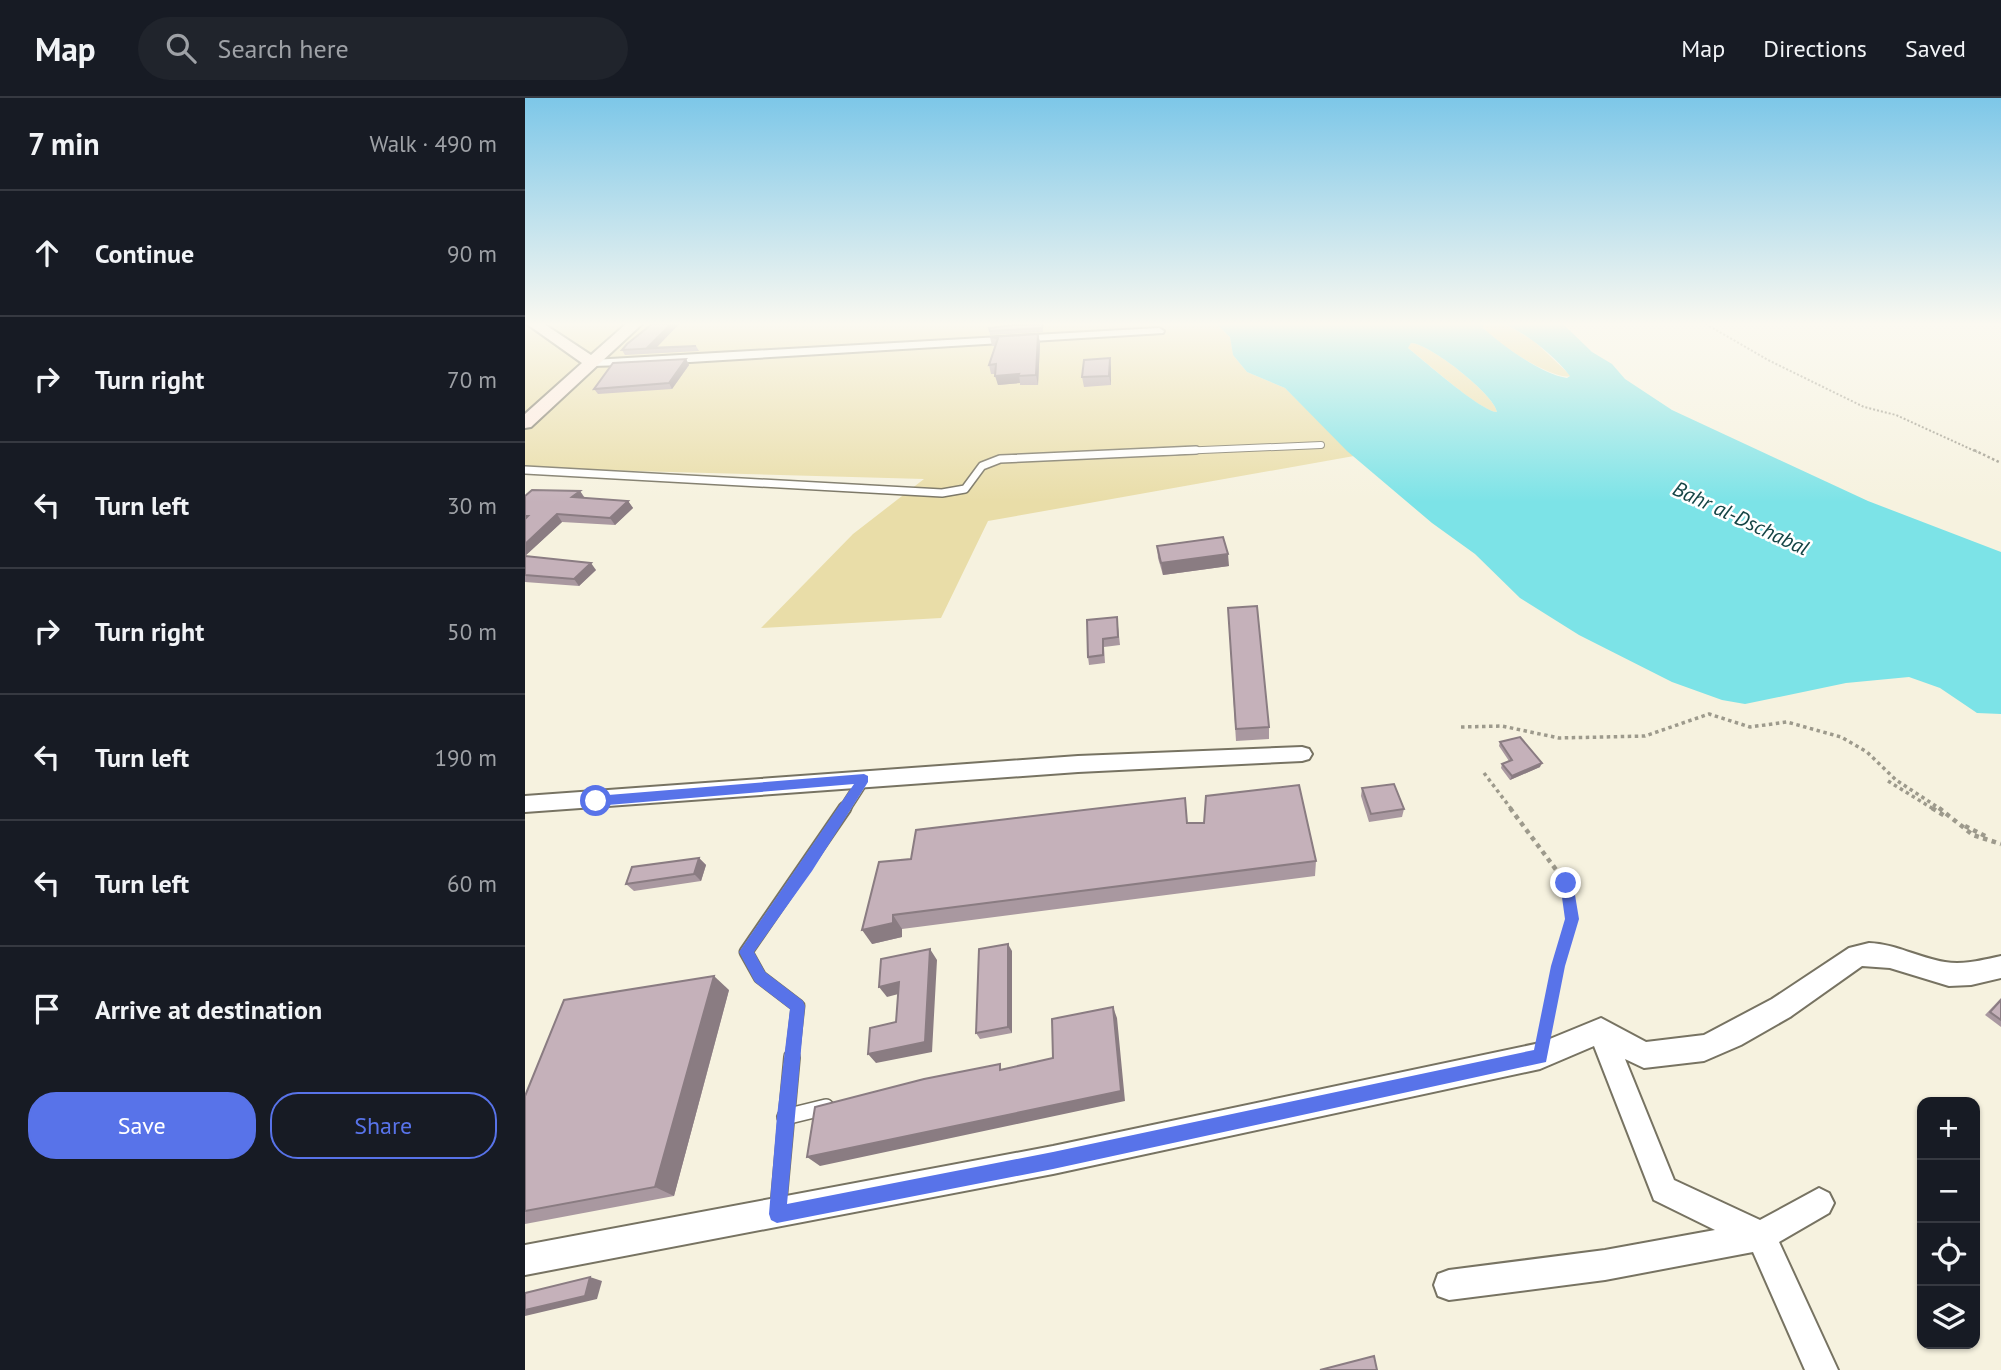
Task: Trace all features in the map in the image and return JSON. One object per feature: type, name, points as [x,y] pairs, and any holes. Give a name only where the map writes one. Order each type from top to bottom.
[{"type":"main road","points":[[525,422],[570,383]]},
{"type":"street","points":[[525,804],[864,779],[1302,754]]},
{"type":"street","points":[[1601,1031],[1644,1055],[1704,1048],[1752,1025],[1857,956],[1867,954],[1899,958],[1945,974],[1961,975],[2001,967]]},
{"type":"street","points":[[525,1261],[1053,1160],[1540,1056],[1601,1031]]},
{"type":"street","points":[[1601,1031],[1664,1190],[1761,1236],[1822,1370]]},
{"type":"street","points":[[1448,1285],[1605,1265],[1761,1236],[1819,1203]]},
{"type":"lane","points":[[525,470],[942,493],[965,489],[982,466],[1000,459],[1321,445]]},
{"type":"lane","points":[[777,1214],[798,1006],[760,977],[746,952],[807,867],[864,779]]},
{"type":"lane","points":[[785,1116],[837,1104]]},
{"type":"path","points":[[1816,383],[1864,407],[1896,415],[2001,463]]},
{"type":"path","points":[[1461,727],[1502,726],[1559,738],[1646,736],[1709,715],[1750,727],[1787,722],[1815,727],[1841,737],[1867,752],[1896,780],[1934,804],[1973,835],[2001,844]]},
{"type":"path","points":[[1484,773],[1566,883],[1572,919],[1558,966],[1540,1056]]},
{"type":"path","points":[[1888,780],[1925,805],[2001,844]]},
{"type":"shaded area","points":[[525,383],[1274,383],[1285,388],[1354,456],[988,521],[941,618],[761,628],[853,534],[924,479],[525,468]]},
{"type":"shaded area","points":[[1474,383],[1497,412],[1479,404],[1453,384]]},
{"type":"water","name":"Bahr al-Dschabal","points":[[1274,383],[1451,383],[1479,404],[1497,412],[1474,383],[1632,383],[1672,410],[1868,501],[2001,552],[2001,714],[1977,713],[1940,688],[1909,677],[1846,683],[1745,704],[1722,700],[1672,682],[1579,635],[1520,598],[1475,554],[1432,523],[1347,451],[1285,388]]},
{"type":"building","points":[[598,383],[664,383],[594,389]]},
{"type":"building","points":[[532,490],[580,491],[572,497],[628,501],[610,518],[557,514],[525,544],[525,519],[528,516],[525,516],[525,496]]},
{"type":"building","points":[[1223,537],[1228,554],[1161,563],[1157,546]]},
{"type":"building","points":[[525,556],[591,563],[574,579],[525,575]]},
{"type":"building","points":[[1257,606],[1269,727],[1236,729],[1228,608]]},
{"type":"building","points":[[1117,617],[1118,637],[1103,639],[1103,655],[1088,657],[1087,620]]},
{"type":"building","points":[[1520,737],[1542,763],[1512,776],[1502,764],[1512,760],[1500,742]]},
{"type":"building","points":[[1394,784],[1404,809],[1371,814],[1362,788]]},
{"type":"building","points":[[1299,785],[1316,861],[893,915],[893,923],[862,930],[879,862],[911,859],[916,830],[1185,798],[1187,823],[1204,823],[1206,796]]},
{"type":"building","points":[[699,858],[694,874],[626,884],[632,867]]},
{"type":"building","points":[[1008,944],[1008,1027],[976,1033],[979,949]]},
{"type":"building","points":[[930,949],[925,1042],[868,1054],[870,1028],[896,1022],[899,982],[879,987],[881,959]]},
{"type":"building","points":[[714,976],[655,1187],[525,1211],[525,1096],[564,1000]]},
{"type":"building","points":[[2001,1000],[2001,1020],[1990,1012]]},
{"type":"building","points":[[1113,1007],[1121,1091],[807,1157],[815,1107],[924,1079],[1000,1064],[1000,1070],[1053,1058],[1052,1019]]},
{"type":"building","points":[[590,1277],[585,1296],[525,1310],[525,1293]]},
{"type":"building","points":[[1374,1356],[1377,1370],[1320,1370]]},
{"type":"route","points":[[596,801],[864,779],[807,867],[746,952],[760,977],[798,1006],[777,1214],[1053,1160],[1540,1056],[1558,966],[1572,919],[1566,883]]}]
